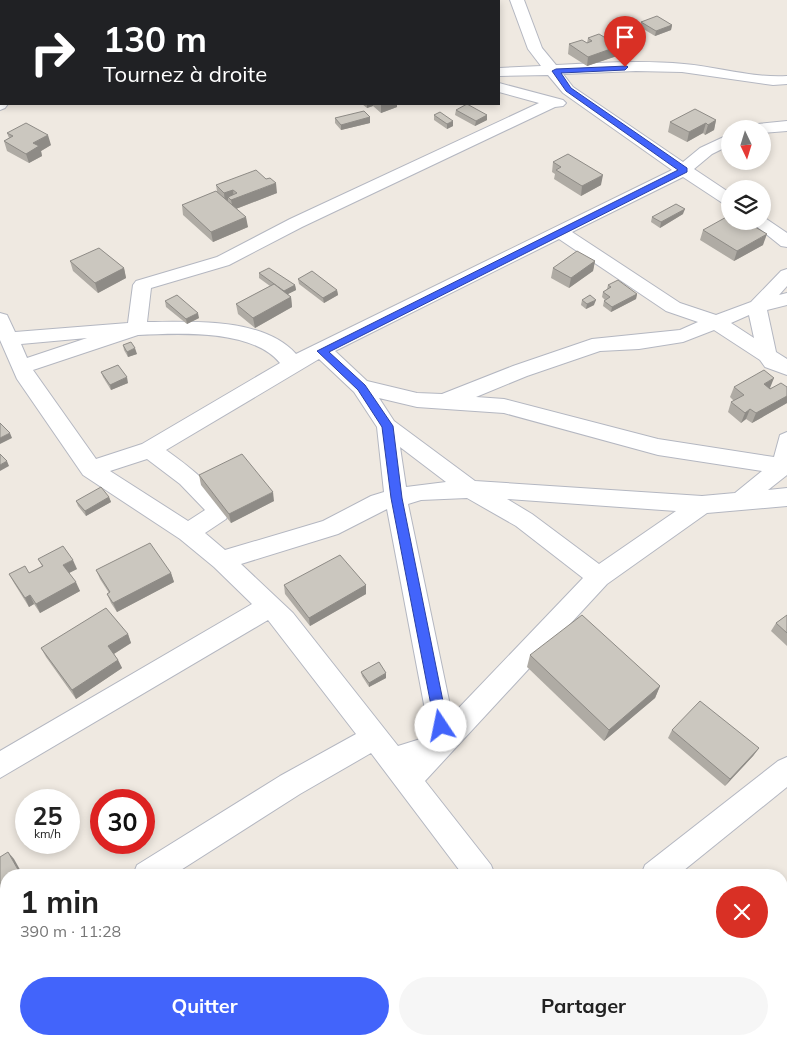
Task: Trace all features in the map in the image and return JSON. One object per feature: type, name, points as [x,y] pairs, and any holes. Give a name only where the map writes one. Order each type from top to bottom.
[{"type":"street","points":[[517,0],[535,49],[556,71],[568,90],[721,194]]},
{"type":"street","points":[[500,72],[638,67],[684,68],[749,81],[787,80]]},
{"type":"street","points":[[500,87],[600,113]]},
{"type":"street","points":[[136,329],[142,285],[223,260],[296,223],[553,102]]},
{"type":"street","points":[[771,128],[787,126]]},
{"type":"street","points":[[91,470],[150,450],[293,364],[684,170],[706,151],[721,144]]},
{"type":"street","points":[[771,225],[787,232]]},
{"type":"street","points":[[771,229],[787,242]]},
{"type":"street","points":[[560,232],[673,307],[714,321],[787,368]]},
{"type":"street","points":[[757,307],[787,275]]},
{"type":"street","points":[[445,402],[451,397],[520,371],[599,344],[639,342],[683,336],[714,321],[787,299]]},
{"type":"street","points":[[757,307],[767,355],[787,382]]},
{"type":"street","points":[[293,364],[275,345],[254,336],[201,329],[4,329],[26,379],[91,470],[188,533],[222,560],[284,620],[476,869]]},
{"type":"street","points":[[21,367],[136,329]]},
{"type":"street","points":[[322,351],[361,387],[387,426],[470,489],[524,520],[599,577]]},
{"type":"street","points":[[361,387],[417,400],[504,406],[658,447],[785,466]]},
{"type":"street","points":[[387,426],[396,498],[445,743]]},
{"type":"street","points":[[738,503],[785,466],[787,440]]},
{"type":"street","points":[[150,450],[186,475],[210,499],[218,513],[188,533]]},
{"type":"street","points":[[222,560],[330,528],[379,502],[421,492],[470,489],[632,498],[702,505],[787,498]]},
{"type":"street","points":[[408,780],[445,743],[476,707],[599,577],[702,505]]},
{"type":"street","points":[[0,765],[270,606]]},
{"type":"street","points":[[162,869],[290,785],[374,737]]},
{"type":"street","points":[[393,760],[445,743]]},
{"type":"street","points":[[663,869],[787,770]]},
{"type":"building","points":[[657,16],[672,25],[656,31],[641,22]]},
{"type":"building","points":[[599,34],[619,46],[588,57],[569,44],[582,40],[587,43],[592,41],[588,38]]},
{"type":"building","points":[[469,105],[487,115],[476,121],[456,110]]},
{"type":"building","points":[[695,109],[716,120],[689,132],[670,122]]},
{"type":"building","points":[[364,111],[370,117],[341,125],[335,118]]},
{"type":"building","points":[[440,112],[453,121],[447,124],[434,115]]},
{"type":"building","points":[[26,123],[48,135],[33,143],[39,146],[26,154],[4,141],[13,136],[7,133]]},
{"type":"building","points":[[568,154],[603,175],[582,186],[556,170],[561,167],[553,162]]},
{"type":"building","points":[[256,170],[266,179],[270,178],[276,183],[231,200],[228,197],[237,193],[233,190],[224,193],[216,185]]},
{"type":"building","points":[[216,191],[246,217],[211,232],[182,205]]},
{"type":"building","points":[[676,204],[685,209],[661,222],[652,217]]},
{"type":"building","points":[[721,220],[721,230],[760,230],[767,234],[737,251],[703,230]]},
{"type":"building","points":[[99,248],[124,268],[95,283],[70,261]]},
{"type":"building","points":[[577,251],[595,261],[571,278],[553,268]]},
{"type":"building","points":[[269,268],[295,285],[284,291],[259,273]]},
{"type":"building","points":[[312,271],[337,290],[323,298],[298,279]]},
{"type":"building","points":[[618,280],[637,294],[612,307],[604,301],[610,297],[603,292],[611,287],[608,285]]},
{"type":"building","points":[[274,284],[291,297],[253,318],[236,304]]},
{"type":"building","points":[[177,295],[198,313],[186,319],[165,301]]},
{"type":"building","points":[[590,295],[596,300],[587,304],[582,300]]},
{"type":"building","points":[[131,342],[135,348],[127,352],[123,345]]},
{"type":"building","points":[[118,365],[127,377],[110,385],[101,372]]},
{"type":"building","points":[[764,370],[774,378],[764,384],[770,389],[781,383],[787,387],[787,396],[756,413],[750,409],[745,413],[731,402],[744,395],[734,387]]},
{"type":"building","points":[[0,423],[10,433],[0,438]]},
{"type":"building","points":[[0,454],[7,461],[0,465]]},
{"type":"building","points":[[242,454],[273,492],[229,514],[199,475]]},
{"type":"building","points":[[101,487],[109,497],[85,511],[76,501]]},
{"type":"building","points":[[150,543],[171,573],[113,603],[107,594],[110,592],[96,570]]},
{"type":"building","points":[[63,546],[73,560],[63,565],[76,582],[36,604],[30,595],[25,598],[9,574],[25,566],[29,573],[43,566],[38,559]]},
{"type":"building","points":[[340,555],[366,585],[309,618],[284,585]]},
{"type":"building","points":[[106,608],[128,634],[108,646],[118,660],[72,690],[41,648]]},
{"type":"building","points":[[582,615],[660,686],[609,730],[530,655]]},
{"type":"building","points":[[787,615],[787,633],[776,623]]},
{"type":"building","points":[[379,662],[386,673],[369,683],[361,672]]},
{"type":"building","points":[[700,701],[759,748],[730,779],[672,730]]},
{"type":"building","points":[[8,852],[18,869],[0,869],[0,857]]},
{"type":"route","points":[[441,726],[415,585],[396,498],[393,458],[387,426],[361,387],[322,351],[684,170],[568,90],[556,71],[625,67]]}]
